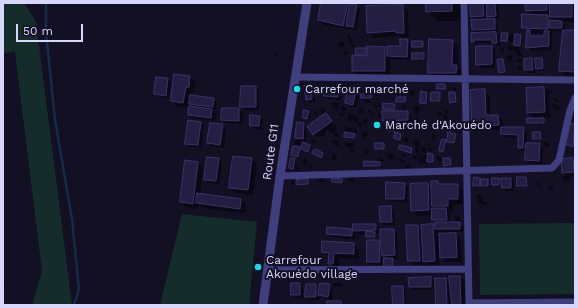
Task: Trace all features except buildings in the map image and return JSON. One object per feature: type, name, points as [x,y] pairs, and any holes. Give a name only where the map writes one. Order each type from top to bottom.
[{"type":"street","name":"Route G11","points":[[263,305],[280,176],[307,3]]},
{"type":"street","points":[[464,3],[469,304],[573,303]]},
{"type":"street","points":[[295,77],[575,80]]},
{"type":"street","points":[[280,176],[552,168],[559,160],[570,110],[575,98]]},
{"type":"street","points":[[267,270],[468,269]]},
{"type":"green space","points":[[3,3],[24,3],[36,22],[72,305],[32,305],[42,271],[15,52],[3,53]]},
{"type":"green space","points":[[182,214],[257,222],[249,305],[160,305]]},
{"type":"green space","points":[[575,223],[575,294],[480,295],[479,224]]},
{"type":"waterway","points":[[46,3],[46,32],[55,120],[72,219],[79,289],[74,305]]},
{"type":"place","name":"Carrefour marché","points":[[297,89]]},
{"type":"place","name":"Marché d'Akouédo","points":[[377,125]]},
{"type":"place","name":"Carrefour Akouédo village","points":[[258,267]]}]
